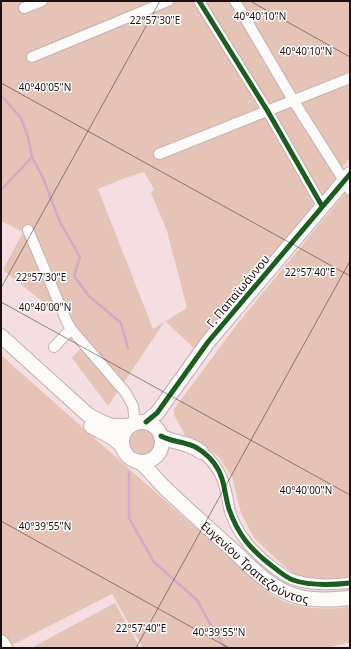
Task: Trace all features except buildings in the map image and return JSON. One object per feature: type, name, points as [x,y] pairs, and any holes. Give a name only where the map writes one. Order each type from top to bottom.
[{"type":"street","points":[[24,8],[42,1]]},
{"type":"street","points":[[32,58],[168,1]]},
{"type":"street","points":[[199,1],[267,110],[322,206]]},
{"type":"street","points":[[235,1],[292,100],[348,182]]},
{"type":"street","points":[[159,154],[350,78]]},
{"type":"street","name":"Γ. Παπαϊωάννου","points":[[137,424],[157,413],[204,348],[322,206],[348,182]]},
{"type":"street","points":[[28,230],[70,329],[126,393],[132,406],[137,424]]},
{"type":"street","points":[[160,433],[165,417],[196,372],[224,324]]},
{"type":"street","points":[[54,347],[70,329]]},
{"type":"street","points":[[1,336],[87,414],[95,419],[111,426],[119,427],[137,424],[151,424],[160,433],[172,440],[191,445],[208,456],[219,471],[229,507],[240,533],[253,550],[282,574],[293,580],[314,584],[350,583]]},
{"type":"street","name":"Ευγενίου Τραπεζούντος","points":[[1,346],[86,422],[114,438],[122,446],[126,455],[135,461],[140,462],[172,495],[260,576],[277,588],[296,596],[326,600],[350,598]]},
{"type":"street","points":[[122,446],[123,434],[137,424]]},
{"type":"street","name":"Ευγενίου Τραπεζούντος","points":[[160,433],[162,444],[159,454],[159,471],[172,495]]},
{"type":"street","points":[[140,462],[149,461],[159,454],[176,448],[193,449],[201,452]]},
{"type":"street","points":[[1,642],[5,648]]},
{"type":"shaded area","points":[[1,1],[350,1],[350,157],[326,191],[195,349],[165,321],[187,308],[167,231],[151,193],[154,189],[144,172],[98,189],[153,329],[164,322],[108,406],[72,358],[80,349],[79,333],[73,324],[3,270],[23,232],[1,221]]},
{"type":"shaded area","points":[[350,187],[350,578],[308,579],[302,578],[286,568],[254,538],[241,513],[232,477],[218,456],[185,435],[174,415],[174,409],[238,323]]},
{"type":"shaded area","points":[[1,355],[269,593],[288,603],[308,608],[350,607],[350,642],[327,648],[143,648],[112,594],[6,648],[1,648]]},
{"type":"shaded area","points":[[142,427],[148,428],[156,436],[156,448],[148,456],[142,457],[136,456],[128,448],[127,442],[128,436],[136,428]]},
{"type":"shaded area","points":[[115,603],[140,648],[31,648]]},
{"type":"waterway","points":[[1,95],[21,118],[28,137],[32,157],[43,178],[60,222],[80,257],[74,276],[89,296],[121,323],[128,348]]},
{"type":"waterway","points":[[1,190],[32,157]]},
{"type":"waterway","points":[[129,472],[129,518],[154,562],[197,600],[215,633],[226,648]]},
{"type":"cycle path","points":[[199,1],[267,110],[322,206]]},
{"type":"cycle path","points":[[146,422],[157,413],[208,342],[350,174]]},
{"type":"cycle path","points":[[161,436],[191,445],[202,451],[212,460],[218,468],[224,485],[229,509],[237,527],[252,548],[272,566],[287,577],[300,582],[321,584],[350,583]]}]
